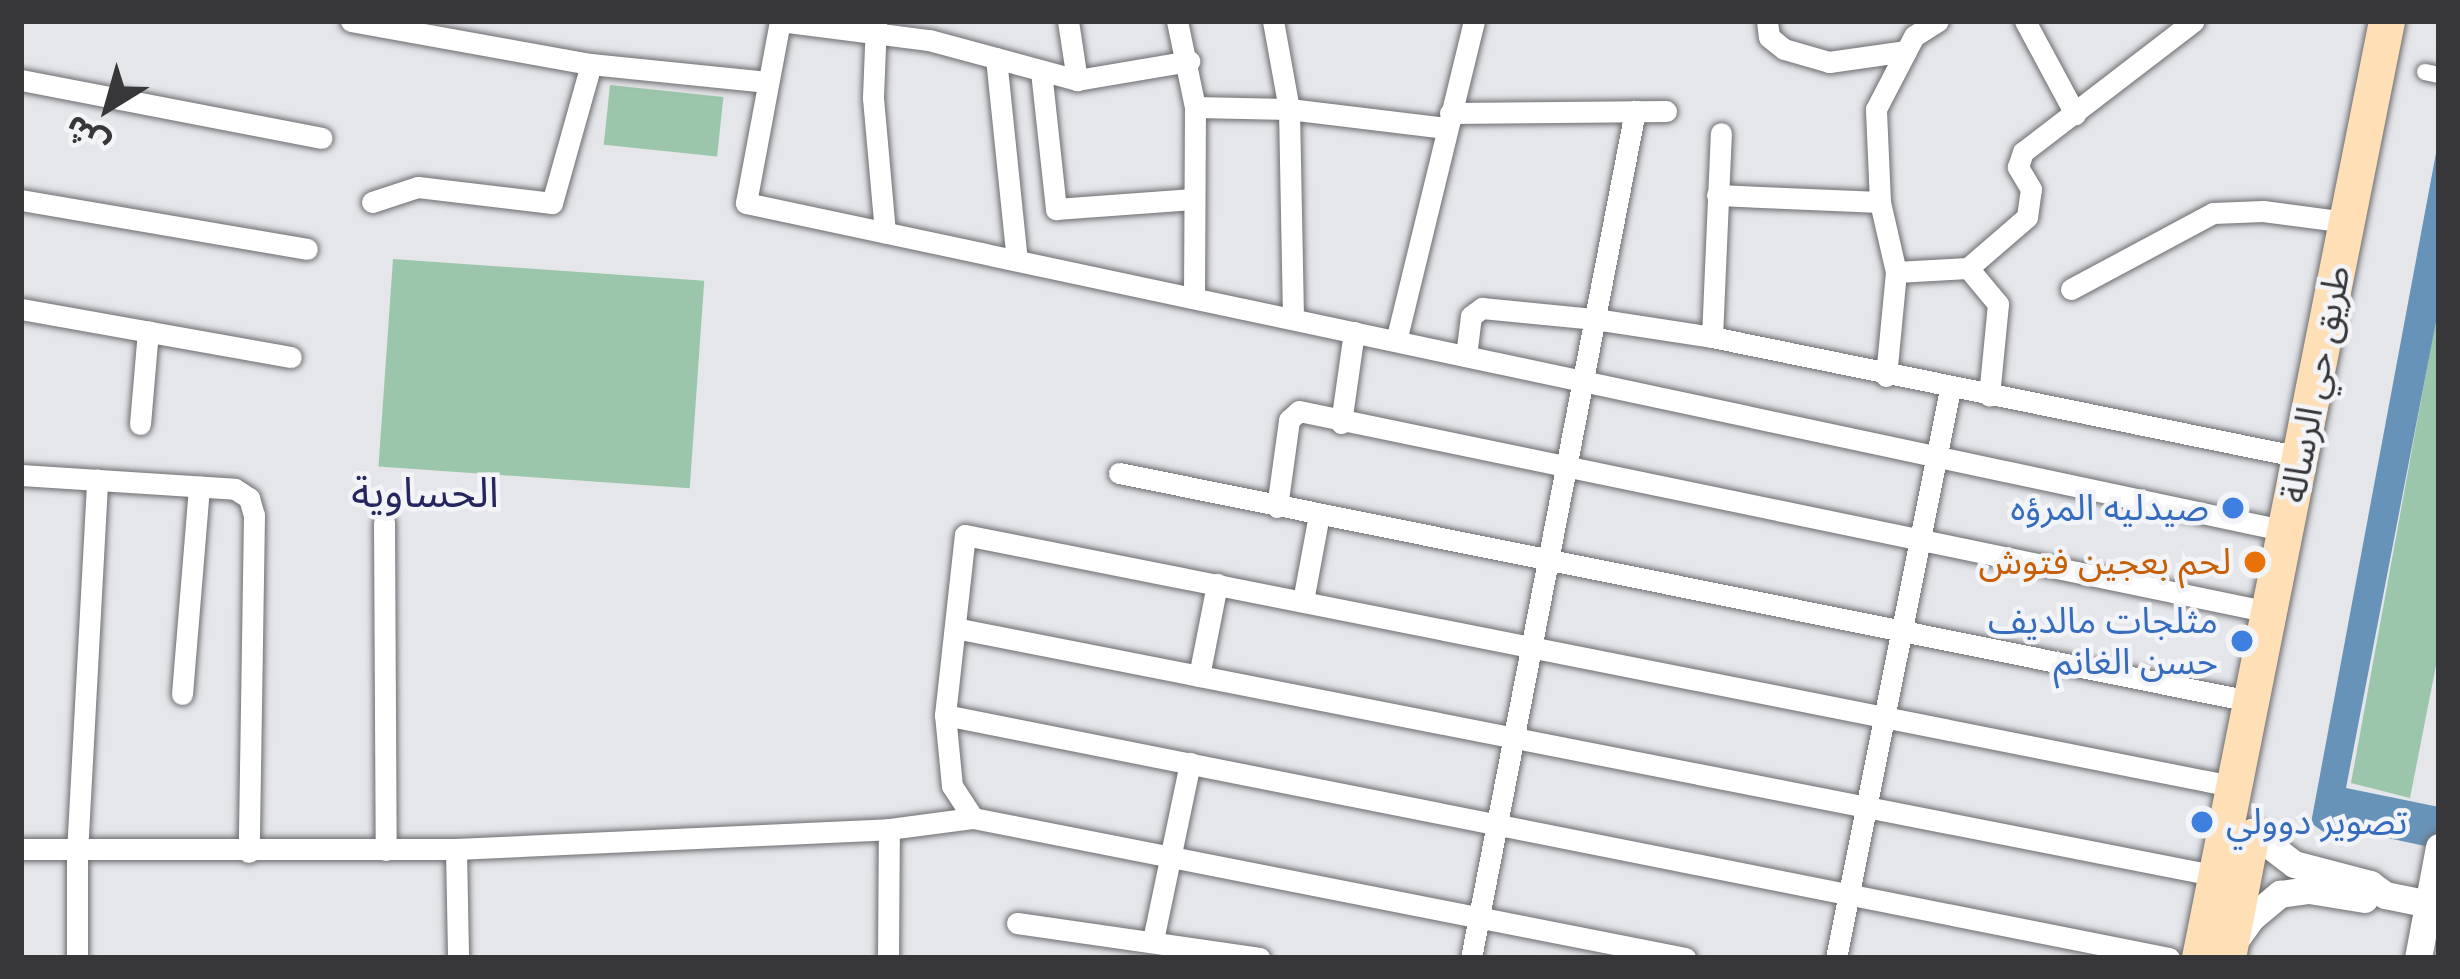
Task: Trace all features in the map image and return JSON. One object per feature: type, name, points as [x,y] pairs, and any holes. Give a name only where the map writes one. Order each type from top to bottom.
[{"type":"main road","name":"طريق حي الرسالة","points":[[2220,954],[2218,876],[2348,222],[2411,70],[2387,21]]},
{"type":"main road","name":"طريق حي الرسالة","points":[[2220,954],[2252,832],[2411,70],[2410,21]]},
{"type":"street","points":[[351,21],[395,25],[591,64],[767,82]]},
{"type":"street","points":[[1189,61],[1077,80],[875,28],[780,21],[746,203],[2286,531]]},
{"type":"street","points":[[1068,21],[1077,80]]},
{"type":"street","points":[[1177,21],[1195,107],[1194,298]]},
{"type":"street","points":[[1273,21],[1289,109],[1293,320]]},
{"type":"street","points":[[1396,341],[1474,21]]},
{"type":"street","points":[[1767,21],[1768,37],[1784,50],[1829,62],[1910,36],[1938,21]]},
{"type":"street","points":[[2024,21],[2075,114]]},
{"type":"street","points":[[1896,272],[1969,268],[2027,217],[2031,189],[2018,158],[2194,21]]},
{"type":"street","points":[[875,28],[873,98],[885,232]]},
{"type":"street","points":[[1886,376],[1896,272],[1880,202],[1876,109],[1910,36]]},
{"type":"street","points":[[996,58],[1018,260]]},
{"type":"street","points":[[372,202],[418,188],[552,202],[591,64]]},
{"type":"street","points":[[1041,70],[1056,209],[1193,199]]},
{"type":"street","points":[[21,80],[322,138]]},
{"type":"street","points":[[1195,107],[1448,120],[1666,111]]},
{"type":"street","points":[[1471,958],[1636,111]]},
{"type":"street","points":[[1712,337],[1721,133]]},
{"type":"street","points":[[1717,195],[1880,202]]},
{"type":"street","points":[[21,200],[307,249]]},
{"type":"street","points":[[2071,290],[2213,213],[2264,211],[2348,222]]},
{"type":"street","points":[[1969,268],[1998,304],[1989,396]]},
{"type":"street","points":[[1466,356],[1472,316],[1483,308],[1595,320],[1712,337],[2300,457]]},
{"type":"street","points":[[21,309],[291,357]]},
{"type":"street","points":[[140,424],[148,332]]},
{"type":"street","points":[[1341,423],[1354,332]]},
{"type":"street","points":[[1836,958],[1950,388]]},
{"type":"street","points":[[1277,507],[1289,420],[1299,411],[2270,612]]},
{"type":"street","points":[[1118,473],[2255,702]]},
{"type":"street","points":[[21,475],[235,489],[249,498],[254,515],[249,852]]},
{"type":"street","points":[[77,958],[77,854],[97,480]]},
{"type":"street","points":[[182,694],[199,487]]},
{"type":"street","points":[[1303,601],[1319,515]]},
{"type":"street","points":[[384,522],[386,850]]},
{"type":"street","points":[[974,818],[952,786],[946,715],[965,535],[2237,787]]},
{"type":"street","points":[[1199,676],[1217,584]]},
{"type":"street","points":[[955,628],[2218,876]]},
{"type":"street","points":[[946,715],[2169,958]]},
{"type":"street","points":[[1154,940],[1167,856],[1190,764]]},
{"type":"street","points":[[21,849],[77,854],[456,849],[889,829],[974,818],[1685,958]]},
{"type":"street","points":[[888,958],[889,829]]},
{"type":"street","points":[[2252,832],[2294,864],[2370,884],[2385,895]]},
{"type":"street","points":[[456,849],[458,958]]},
{"type":"street","points":[[2418,958],[2434,904],[2437,857]]},
{"type":"street","points":[[2220,954],[2251,918],[2280,894],[2295,889],[2369,899],[2385,895],[2434,904]]},
{"type":"street","points":[[1018,923],[1259,958]]},
{"type":"green space","points":[[610,85],[723,97],[717,157],[604,145]]},
{"type":"green space","points":[[393,259],[704,281],[690,488],[378,466]]},
{"type":"green space","points":[[2439,302],[2439,650],[2410,798],[2351,783]]},
{"type":"water","points":[[2439,137],[2439,306],[2346,788],[2439,807],[2439,849],[2341,828],[2325,833],[2311,823]]},
{"type":"place","name":"صيدليه المرؤه","points":[[2233,508]]},
{"type":"place","name":"لحم بعجين فتوش","points":[[2255,562]]},
{"type":"place","name":"مثلجات مالديف حسن الغانم","points":[[2242,641]]},
{"type":"place","name":"تصوير دوولي","points":[[2202,822]]},
{"type":"district","name":"الحساوية","points":[[425,492]]}]
